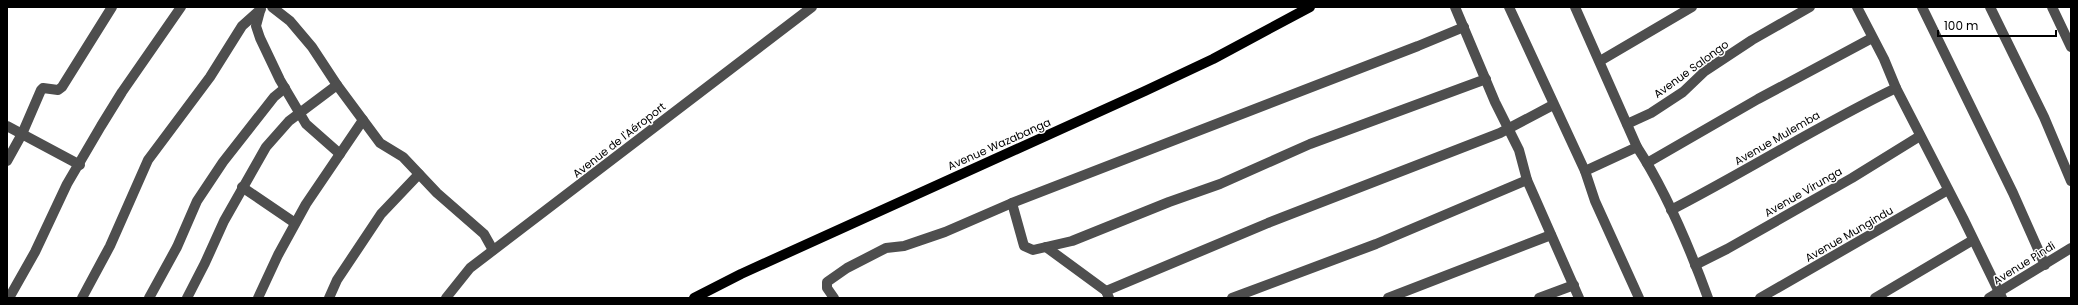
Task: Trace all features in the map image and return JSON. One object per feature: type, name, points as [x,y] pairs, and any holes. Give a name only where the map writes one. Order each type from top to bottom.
[{"type":"main road","name":"Avenue Wazabanga","points":[[694,298],[741,274],[1152,88],[1213,59],[1310,7]]},
{"type":"street","points":[[7,161],[22,134],[40,90],[42,88],[58,90],[62,87],[112,7]]},
{"type":"street","points":[[9,298],[35,252],[67,184],[80,165],[122,92],[181,7]]},
{"type":"street","points":[[272,7],[290,21],[312,47],[336,85],[380,143],[403,157],[437,193],[484,234],[493,250]]},
{"type":"street","name":"Avenue de l'Aéroport","points":[[446,298],[470,268],[493,250],[509,240],[812,7]]},
{"type":"street","points":[[1455,7],[1519,150],[1527,180],[1579,298]]},
{"type":"street","points":[[1509,7],[1584,171],[1595,201],[1639,298]]},
{"type":"street","points":[[1600,61],[1692,7]]},
{"type":"street","name":"Avenue Salongo","points":[[1628,124],[1651,113],[1683,92],[1705,71],[1752,40],[1810,7]]},
{"type":"street","points":[[1857,7],[2000,296]]},
{"type":"street","points":[[1922,7],[2013,193],[2045,265]]},
{"type":"street","points":[[1990,7],[2044,117],[2071,181]]},
{"type":"street","points":[[2052,7],[2071,47]]},
{"type":"street","points":[[261,8],[256,26],[260,38],[285,88],[306,124],[340,154]]},
{"type":"street","points":[[82,298],[110,246],[148,160],[210,77],[242,26],[261,8]]},
{"type":"street","points":[[1579,8],[1637,146],[1648,163],[1671,210],[1708,298]]},
{"type":"street","points":[[834,298],[827,288],[827,282],[847,268],[886,248],[904,246],[945,232],[1012,203],[1464,27]]},
{"type":"street","points":[[1648,163],[1758,99],[1872,38]]},
{"type":"street","points":[[1012,203],[1024,246],[1033,250],[1072,241],[1169,202],[1220,184],[1310,144],[1486,79]]},
{"type":"street","points":[[187,298],[242,187],[276,134],[300,112],[336,85]]},
{"type":"street","points":[[149,298],[177,247],[197,201],[223,162],[274,98],[285,88]]},
{"type":"street","name":"Avenue Mulemba","points":[[1671,210],[1724,183],[1818,128],[1896,88]]},
{"type":"street","points":[[1046,247],[1107,294],[1220,242],[1500,133],[1553,105]]},
{"type":"street","points":[[258,298],[295,222],[363,120]]},
{"type":"street","points":[[7,126],[80,165]]},
{"type":"street","name":"Avenue Virunga","points":[[1695,265],[1727,249],[1852,178],[1920,136]]},
{"type":"street","points":[[1584,171],[1637,146]]},
{"type":"street","points":[[329,298],[337,280],[381,214],[419,174]]},
{"type":"street","points":[[1232,298],[1376,244],[1527,180]]},
{"type":"street","points":[[242,187],[295,222]]},
{"type":"street","name":"Avenue Mungindu","points":[[1760,298],[1948,190]]},
{"type":"street","points":[[1388,298],[1551,235]]},
{"type":"street","points":[[1875,298],[1973,240]]},
{"type":"street","name":"Avenue Pindi","points":[[1989,298],[2000,296],[2071,248]]},
{"type":"street","points":[[1539,298],[1574,285]]}]
